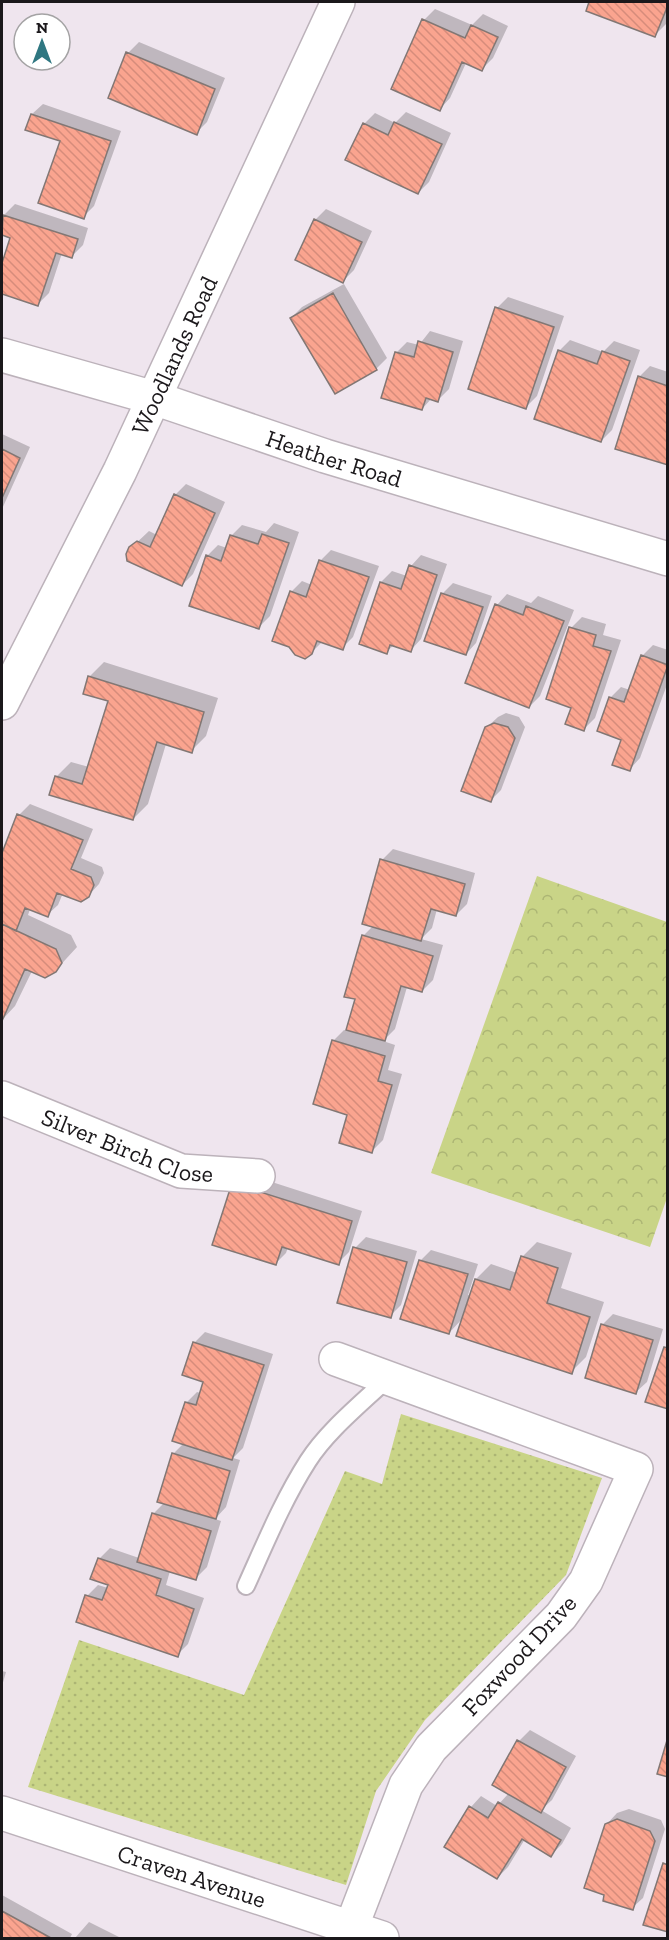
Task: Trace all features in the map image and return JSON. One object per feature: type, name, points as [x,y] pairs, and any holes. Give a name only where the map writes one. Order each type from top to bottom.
[{"type":"street","name":"Woodlands Road","points":[[2,703],[120,471],[338,2]]},
{"type":"street","name":"Heather Road","points":[[2,355],[154,398],[325,456],[668,559]]},
{"type":"street","name":"Silver Birch Close","points":[[2,1098],[181,1171],[258,1176]]},
{"type":"street","name":"Foxwood Drive","points":[[336,1359],[636,1469],[586,1581],[561,1616],[431,1748],[406,1785],[351,1928]]},
{"type":"street","name":"Craven Avenue","points":[[2,1813],[382,1938]]},
{"type":"lane","points":[[246,1586],[283,1504],[309,1460],[341,1423],[388,1378]]},
{"type":"green space","points":[[537,876],[667,922],[668,1195],[650,1247],[431,1173]]},
{"type":"green space","points":[[401,1414],[602,1478],[566,1575],[425,1720],[376,1791],[346,1885],[28,1787],[79,1640],[244,1695],[345,1471],[382,1484]]},
{"type":"building","points":[[589,2],[668,2],[668,5],[655,37],[586,11]]},
{"type":"building","points":[[422,19],[465,38],[471,25],[498,37],[482,71],[462,62],[440,111],[391,89]]},
{"type":"building","points":[[126,52],[215,89],[197,135],[108,98]]},
{"type":"building","points":[[31,114],[111,141],[84,219],[38,203],[60,141],[25,130]]},
{"type":"building","points":[[394,122],[442,144],[418,194],[345,160],[363,123],[388,135]]},
{"type":"building","points":[[3,215],[78,239],[72,258],[56,253],[38,306],[2,294],[2,263],[10,238],[2,235]]},
{"type":"building","points":[[314,219],[362,242],[343,283],[295,260]]},
{"type":"building","points":[[333,293],[377,370],[335,394],[290,318]]},
{"type":"building","points":[[495,307],[554,327],[526,409],[468,389]]},
{"type":"building","points":[[418,341],[453,352],[438,402],[426,398],[422,410],[381,398],[395,352],[414,357]]},
{"type":"building","points":[[558,350],[597,364],[602,351],[630,361],[601,442],[534,419]]},
{"type":"building","points":[[638,376],[668,386],[668,465],[615,449]]},
{"type":"building","points":[[2,449],[20,458],[2,498]]},
{"type":"building","points":[[174,494],[215,513],[182,586],[127,561],[126,554],[129,547],[137,541],[150,547]]},
{"type":"building","points":[[262,534],[289,543],[259,629],[189,606],[206,555],[221,561],[230,535],[258,544]]},
{"type":"building","points":[[319,560],[369,577],[343,650],[317,641],[312,654],[305,659],[295,655],[289,647],[272,641],[290,591],[306,597]]},
{"type":"building","points":[[409,565],[437,575],[411,652],[390,645],[387,654],[359,644],[380,582],[401,589]]},
{"type":"building","points":[[441,593],[483,607],[466,655],[424,641]]},
{"type":"building","points":[[495,604],[523,615],[526,606],[564,621],[529,708],[465,683]]},
{"type":"building","points":[[569,627],[596,635],[593,646],[611,651],[584,731],[565,724],[571,708],[546,699]]},
{"type":"building","points":[[641,655],[668,665],[630,771],[612,765],[621,740],[597,731],[609,697],[624,702]]},
{"type":"building","points":[[88,676],[204,712],[192,753],[157,742],[133,820],[49,795],[55,776],[82,784],[108,701],[83,694]]},
{"type":"building","points":[[494,723],[508,727],[515,738],[491,802],[461,791],[485,727]]},
{"type":"building","points":[[17,814],[83,840],[71,869],[91,877],[94,885],[89,897],[81,902],[57,893],[48,917],[25,908],[16,931],[2,924],[2,853]]},
{"type":"building","points":[[380,859],[465,884],[456,916],[431,909],[421,941],[362,924]]},
{"type":"building","points":[[2,924],[56,949],[62,963],[56,972],[45,978],[25,969],[2,1021]]},
{"type":"building","points":[[362,935],[433,956],[422,992],[401,986],[385,1041],[346,1030],[355,999],[344,997]]},
{"type":"building","points":[[332,1040],[385,1056],[378,1081],[392,1085],[372,1153],[339,1143],[347,1115],[313,1104]]},
{"type":"building","points":[[232,1183],[352,1221],[339,1265],[282,1247],[276,1265],[212,1245]]},
{"type":"building","points":[[353,1247],[407,1262],[391,1318],[337,1303]]},
{"type":"building","points":[[521,1256],[558,1268],[547,1303],[590,1317],[572,1374],[456,1336],[475,1279],[510,1290]]},
{"type":"building","points":[[419,1260],[468,1274],[449,1334],[400,1319]]},
{"type":"building","points":[[601,1324],[653,1340],[636,1394],[585,1378]]},
{"type":"building","points":[[193,1342],[264,1365],[232,1460],[172,1441],[185,1402],[196,1405],[203,1382],[182,1375]]},
{"type":"building","points":[[664,1347],[668,1348],[668,1409],[645,1402]]},
{"type":"building","points":[[172,1453],[230,1471],[216,1519],[157,1502]]},
{"type":"building","points":[[152,1513],[211,1531],[196,1580],[137,1562]]},
{"type":"building","points":[[98,1558],[161,1579],[156,1595],[194,1609],[178,1657],[76,1622],[85,1595],[102,1600],[108,1585],[90,1579]]},
{"type":"building","points":[[668,1737],[668,1777],[657,1774]]},
{"type":"building","points":[[517,1740],[566,1767],[541,1813],[492,1785]]},
{"type":"building","points":[[498,1802],[561,1840],[551,1857],[522,1839],[497,1879],[444,1847],[469,1806],[488,1818]]},
{"type":"building","points":[[617,1819],[650,1831],[655,1841],[633,1910],[603,1901],[604,1895],[584,1888],[605,1824]]},
{"type":"building","points":[[663,1863],[668,1865],[668,1932],[643,1925]]},
{"type":"building","points":[[2,1911],[51,1938],[2,1938]]}]
